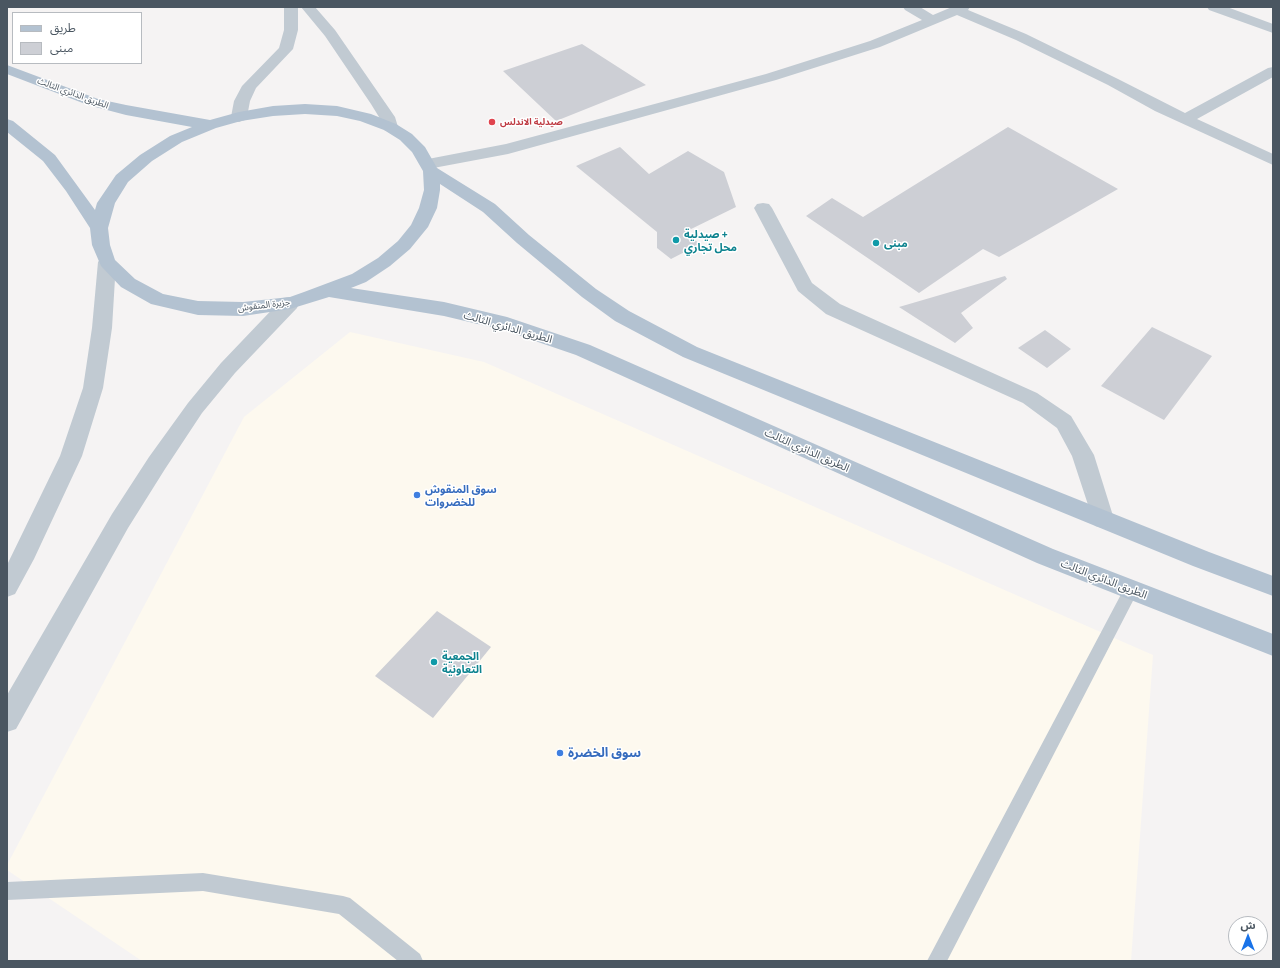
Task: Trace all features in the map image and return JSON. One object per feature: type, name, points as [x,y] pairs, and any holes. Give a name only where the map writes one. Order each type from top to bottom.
[{"type":"main road","name":"الطريق الدائري الثالث","points":[[7,68],[93,102],[126,110],[210,125]]},
{"type":"main road","name":"جزيرة المنقوش","points":[[305,109],[365,117],[390,127],[406,137],[419,150],[429,167],[432,190],[428,208],[419,227],[404,245],[378,266],[359,278],[330,291],[290,303],[243,309],[198,308],[158,299],[128,283],[107,262],[101,245],[99,228],[106,203],[127,175],[146,158],[176,139],[210,125],[239,116],[273,111],[305,109]]},
{"type":"main road","points":[[7,124],[49,158],[72,188],[99,228]]},
{"type":"main road","points":[[429,167],[489,208],[523,239],[589,293],[622,316],[690,352],[1200,559],[1273,586]]},
{"type":"main road","name":"الطريق الدائري الثالث","points":[[330,291],[444,309],[507,324],[583,350],[1045,556],[1273,645]]},
{"type":"street","points":[[239,116],[242,101],[250,86],[286,49],[291,30],[292,14],[290,7]]},
{"type":"street","points":[[308,7],[330,33],[379,104],[387,116],[390,127]]},
{"type":"street","points":[[910,7],[933,21]]},
{"type":"street","points":[[1214,7],[1273,29]]},
{"type":"street","points":[[429,167],[508,149],[770,77],[875,44],[960,9],[1113,82],[1160,108],[1273,160]]},
{"type":"street","points":[[1186,119],[1273,71]]},
{"type":"street","points":[[763,208],[805,287],[833,309],[1030,398],[1064,422],[1083,455],[1103,519]]},
{"type":"street","points":[[7,587],[26,552],[72,456],[93,388],[102,328],[107,262]]},
{"type":"street","points":[[7,720],[120,521],[157,463],[195,408],[228,368],[290,303]]},
{"type":"lane","points":[[937,961],[1131,590]]},
{"type":"lane","points":[[7,891],[203,882],[343,905],[413,961]]},
{"type":"shaded area","points":[[350,332],[484,362],[1153,655],[1131,961],[142,961],[7,870],[7,865],[244,417]]},
{"type":"building","points":[[582,44],[646,85],[556,121],[503,71]]},
{"type":"building","points":[[1008,127],[1118,189],[999,257],[983,249],[919,293],[806,216],[832,198],[863,217]]},
{"type":"building","points":[[620,147],[649,174],[688,151],[724,172],[736,207],[685,232],[700,244],[671,259],[657,248],[657,232],[576,166]]},
{"type":"building","points":[[1005,276],[1007,279],[961,313],[973,328],[955,343],[899,307]]},
{"type":"building","points":[[1152,327],[1212,356],[1164,420],[1101,386]]},
{"type":"building","points":[[1045,330],[1071,349],[1047,368],[1018,348]]},
{"type":"building","name":"الجمعية التعاونية","points":[[437,611],[491,647],[433,718],[375,676]]},
{"type":"place","name":"صيدلية الاندلس","points":[[492,122]]},
{"type":"place","name":"صيدلية + محل تجاري","points":[[676,240]]},
{"type":"place","name":"مبنى","points":[[876,243]]},
{"type":"place","name":"سوق المنقوش للخضروات","points":[[417,495]]},
{"type":"place","name":"الجمعية التعاونية","points":[[434,662]]},
{"type":"place","name":"سوق الخضرة","points":[[560,753]]}]
